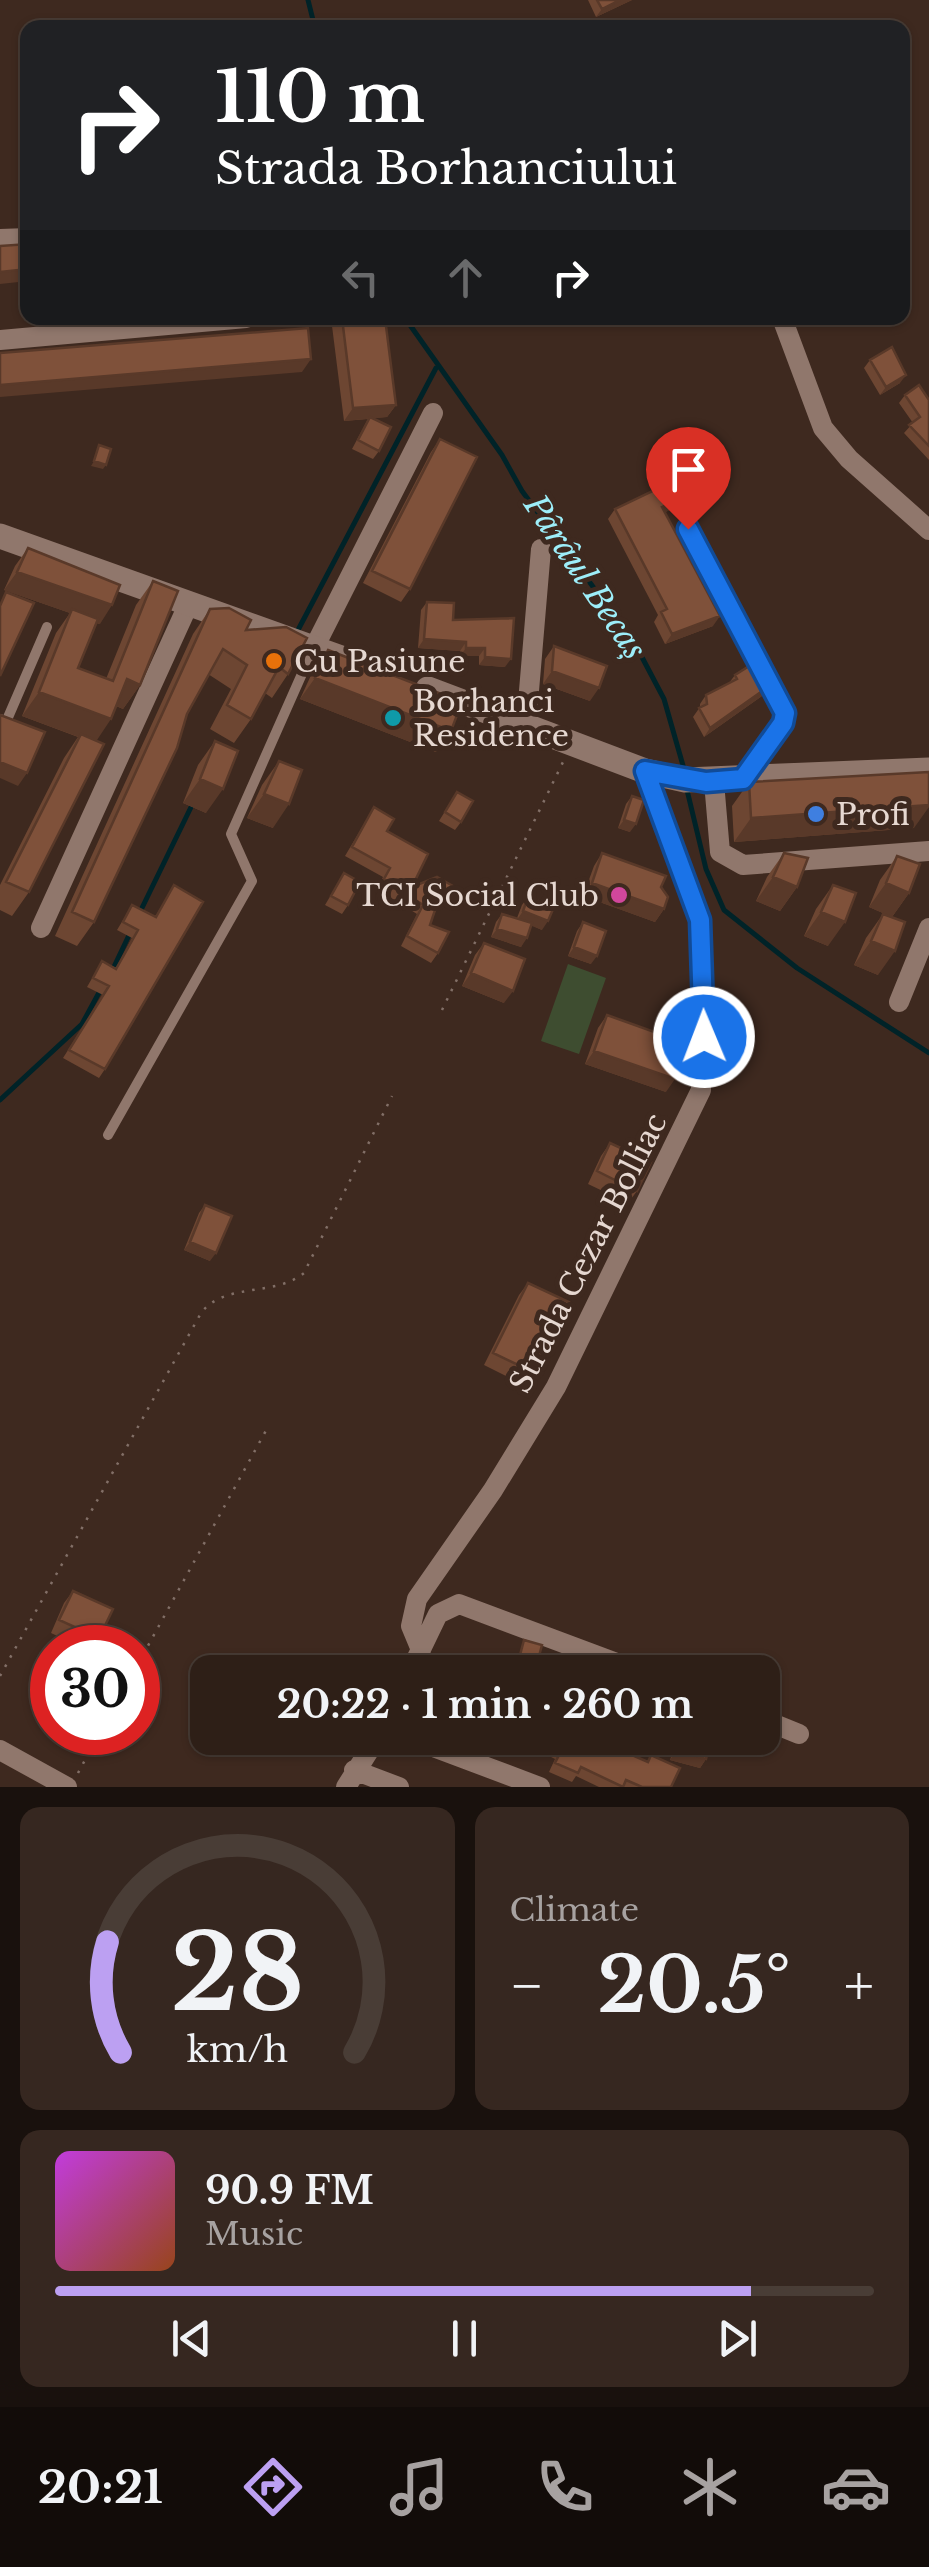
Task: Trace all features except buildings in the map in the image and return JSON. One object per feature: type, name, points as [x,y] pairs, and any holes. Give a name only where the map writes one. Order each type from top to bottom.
[{"type":"main road","points":[[0,536],[379,672]]},
{"type":"main road","points":[[411,683],[655,774],[710,782],[929,770]]},
{"type":"street","points":[[0,340],[168,325]]},
{"type":"street","points":[[785,325],[823,428],[849,459],[929,530]]},
{"type":"street","points":[[314,648],[433,413]]},
{"type":"street","points":[[688,529],[784,708],[783,723],[743,779]]},
{"type":"street","points":[[526,726],[541,550]]},
{"type":"street","points":[[40,928],[189,603]]},
{"type":"street","name":"Strada Cezar Bolliac","points":[[422,1650],[411,1626],[417,1599],[494,1490],[556,1387],[701,1090],[700,920],[655,774]]},
{"type":"street","points":[[710,782],[720,852],[743,865],[929,851]]},
{"type":"street","points":[[899,1002],[929,928]]},
{"type":"street","points":[[419,1655],[438,1614],[459,1604],[596,1655]]},
{"type":"street","points":[[780,1727],[800,1734]]},
{"type":"street","points":[[0,1750],[36,1780],[72,1780]]},
{"type":"street","points":[[366,1755],[350,1779],[400,1787]]},
{"type":"street","points":[[454,1755],[540,1787]]},
{"type":"lane","points":[[0,719],[6,722],[47,627]]},
{"type":"lane","points":[[108,1135],[252,881],[231,834],[314,648]]},
{"type":"path","points":[[442,1010],[572,743]]},
{"type":"path","points":[[0,1676],[202,1313],[216,1299],[290,1281],[304,1273],[392,1096]]},
{"type":"path","points":[[159,1625],[269,1426]]},
{"type":"path","points":[[72,1780],[87,1755]]},
{"type":"green space","points":[[568,964],[606,978],[579,1054],[541,1041]]},
{"type":"waterway","name":"Pârâul Becaș","points":[[308,0],[313,20]]},
{"type":"waterway","name":"Pârâul Becaș","points":[[410,325],[502,455],[522,491],[634,642],[664,699],[684,769]]},
{"type":"waterway","points":[[298,630],[436,368]]},
{"type":"waterway","name":"Pârâul Becaș","points":[[687,790],[706,869],[724,910],[797,968],[929,1053]]},
{"type":"waterway","points":[[140,912],[194,801]]},
{"type":"waterway","points":[[112,971],[131,931]]},
{"type":"waterway","points":[[0,1100],[82,1024],[101,989]]},
{"type":"place","name":"Cu Pasiune","points":[[274,661]]},
{"type":"place","name":"Borhanci Residence","points":[[393,718]]},
{"type":"place","name":"Profi","points":[[816,814]]},
{"type":"place","name":"TCI Social Club","points":[[619,895]]},
{"type":"route","points":[[688,529],[785,713],[783,723],[743,779],[706,782],[645,771],[696,901],[702,940],[704,1037]]}]
